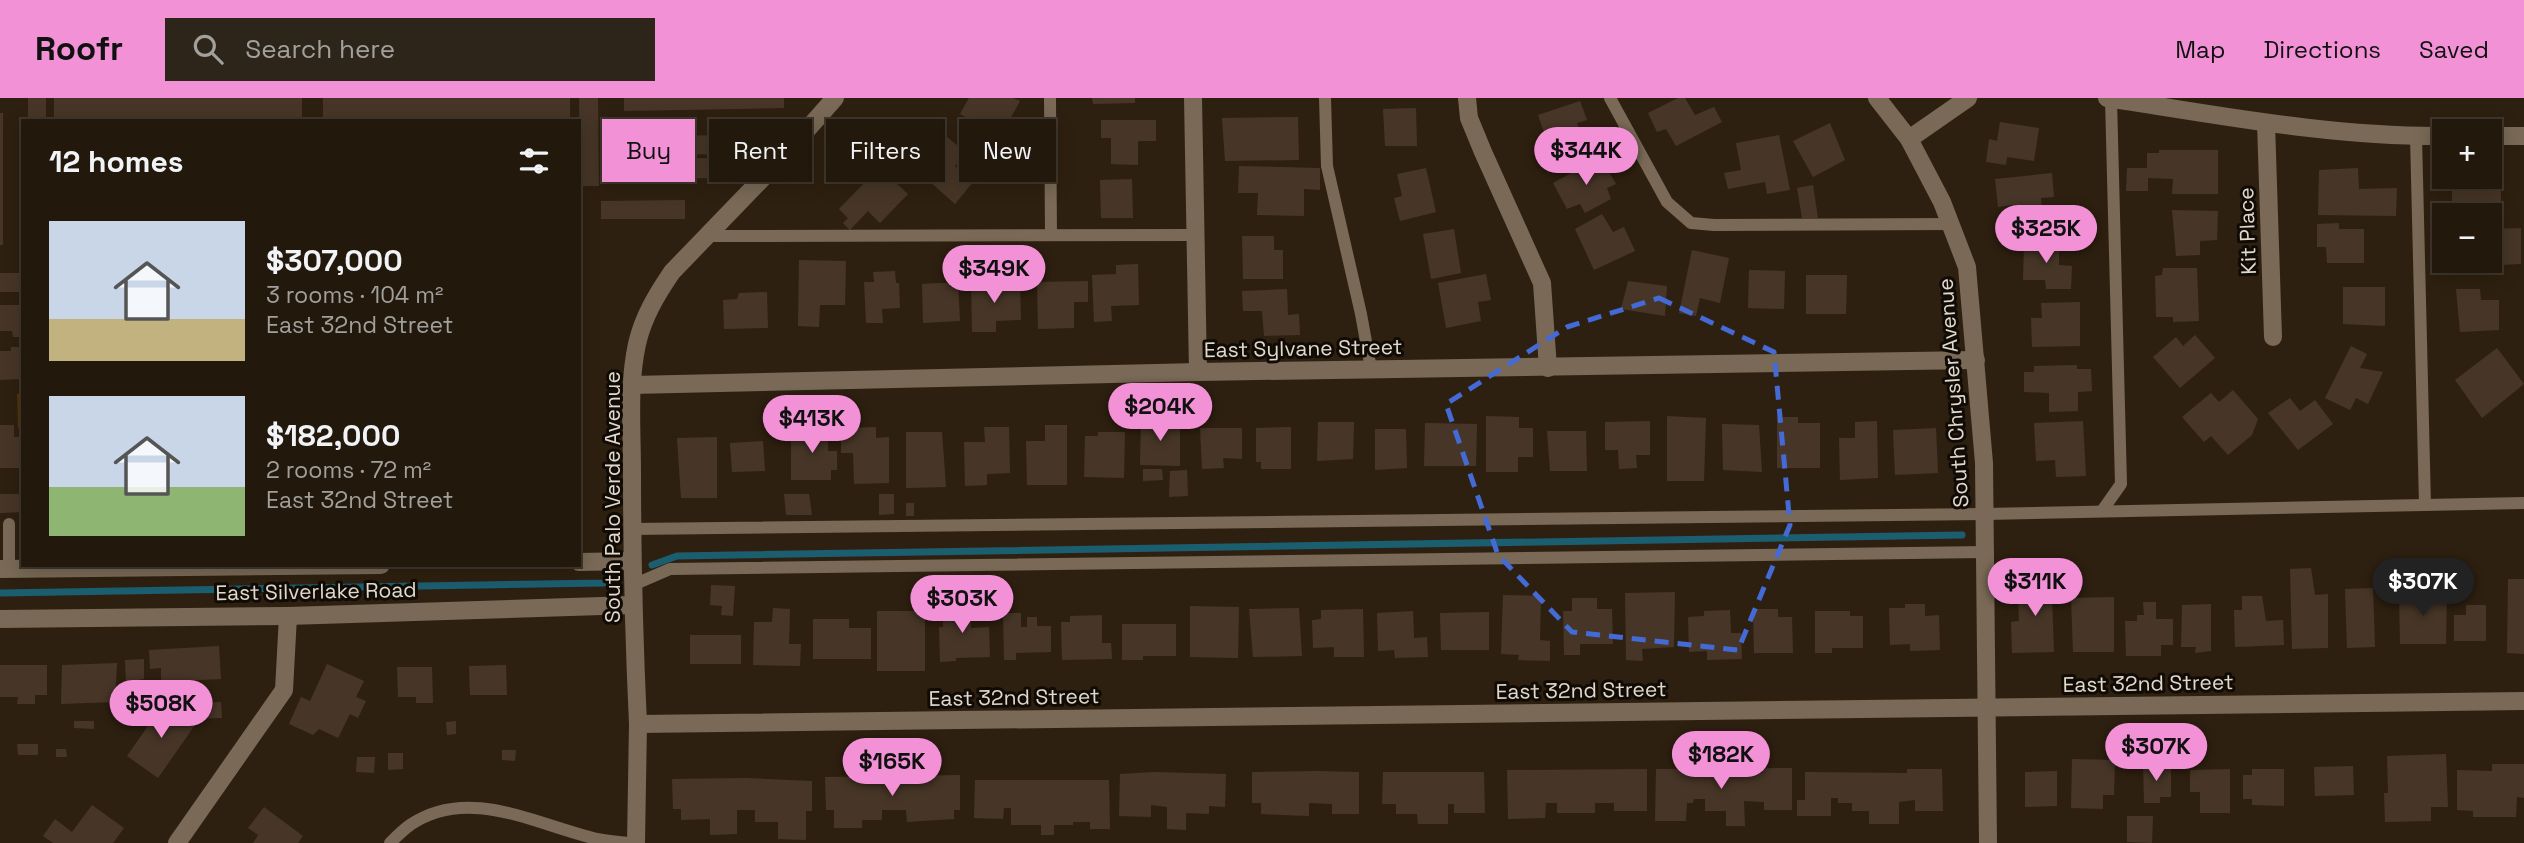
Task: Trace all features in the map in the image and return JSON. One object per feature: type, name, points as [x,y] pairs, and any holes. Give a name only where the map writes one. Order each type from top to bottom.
[{"type":"street","name":"South Palo Verde Avenue","points":[[636,843],[638,724],[632,561],[632,384],[637,345],[650,307],[672,272],[782,158],[835,98]]},
{"type":"street","points":[[1193,98],[1198,372]]},
{"type":"street","points":[[1467,98],[1469,118],[1542,284],[1548,368]]},
{"type":"street","name":"South Chrysler Avenue","points":[[1877,98],[1909,139],[1942,202],[1968,267],[1984,463],[1988,843]]},
{"type":"street","points":[[1909,139],[1968,98]]},
{"type":"street","points":[[2109,98],[2266,123],[2432,136]]},
{"type":"street","name":"Kit Place","points":[[2266,123],[2273,337]]},
{"type":"street","points":[[2502,136],[2524,136]]},
{"type":"street","name":"East Sylvane Street","points":[[632,384],[1976,360]]},
{"type":"street","points":[[581,562],[632,561]]},
{"type":"street","name":"East Silverlake Road","points":[[4,569],[195,567]]},
{"type":"street","name":"East Silverlake Road","points":[[0,619],[288,616],[633,605]]},
{"type":"street","points":[[177,843],[284,690],[288,616]]},
{"type":"street","name":"East 32nd Street","points":[[638,724],[2524,701]]},
{"type":"lane","points":[[1050,98],[1052,235]]},
{"type":"lane","points":[[1325,98],[1326,166],[1361,314],[1371,369]]},
{"type":"lane","points":[[1610,98],[1667,202],[1691,223],[1951,224]]},
{"type":"lane","points":[[2102,512],[2121,484],[2109,98]]},
{"type":"lane","points":[[2416,136],[2425,505]]},
{"type":"lane","points":[[705,236],[1195,235]]},
{"type":"lane","points":[[632,529],[1984,514],[2524,503]]},
{"type":"lane","points":[[4,569],[9,524]]},
{"type":"lane","points":[[633,585],[670,569],[1985,552]]},
{"type":"lane","points":[[390,843],[411,825],[431,815],[460,808],[510,812],[597,839],[629,843]]},
{"type":"highlighted area","points":[[1659,298],[1774,352],[1790,525],[1738,650],[1572,632],[1498,555],[1446,404],[1567,327]]},
{"type":"shaded area","points":[[21,393],[21,428],[18,428],[17,394]]},
{"type":"building","points":[[28,98],[46,98],[46,119],[28,119]]},
{"type":"building","points":[[54,98],[302,98],[302,119],[54,119]]},
{"type":"building","points":[[323,98],[570,98],[570,119],[323,119]]},
{"type":"building","points":[[579,98],[598,98],[599,186],[581,186]]},
{"type":"building","points":[[624,98],[784,98],[784,108],[624,111]]},
{"type":"building","points":[[969,98],[1013,98],[1020,101],[1010,119],[969,119],[960,114]]},
{"type":"building","points":[[1092,98],[1135,98],[1135,103],[1093,104]]},
{"type":"building","points":[[1678,98],[1685,98],[1695,115],[1714,107],[1722,122],[1676,146],[1666,129],[1657,132],[1648,113]]},
{"type":"building","points":[[1580,101],[1587,120],[1577,123],[1583,141],[1563,147],[1565,152],[1543,160],[1537,141],[1546,138],[1538,115]]},
{"type":"building","points":[[1416,108],[1417,146],[1385,146],[1383,109]]},
{"type":"building","points":[[0,113],[3,113],[3,245],[0,245]]},
{"type":"building","points":[[1298,117],[1299,160],[1225,161],[1222,118]]},
{"type":"building","points":[[1101,120],[1156,120],[1156,141],[1138,141],[1138,165],[1111,164],[1111,138],[1101,138]]},
{"type":"building","points":[[2000,122],[2039,128],[2034,161],[2007,157],[2006,165],[1986,162],[1989,139],[1997,141]]},
{"type":"building","points":[[1830,123],[1845,160],[1813,177],[1793,141]]},
{"type":"building","points":[[695,135],[709,135],[709,154],[695,154]]},
{"type":"building","points":[[945,135],[959,147],[959,161],[955,166],[959,170],[959,182],[973,182],[955,204],[930,182],[945,182]]},
{"type":"building","points":[[1779,135],[1790,190],[1767,194],[1765,182],[1728,189],[1724,173],[1741,170],[1736,143]]},
{"type":"building","points":[[2159,150],[2218,150],[2218,194],[2172,194],[2173,179],[2148,178],[2148,191],[2126,191],[2127,168],[2147,168],[2147,153],[2159,153]]},
{"type":"building","points":[[695,158],[709,158],[709,178],[695,178]]},
{"type":"building","points":[[1591,162],[1596,170],[1605,165],[1616,184],[1607,188],[1611,199],[1585,213],[1580,204],[1567,209],[1553,183]]},
{"type":"building","points":[[1239,166],[1320,168],[1320,190],[1304,189],[1304,216],[1257,215],[1258,193],[1238,193]]},
{"type":"building","points":[[1426,168],[1436,212],[1400,221],[1394,198],[1402,196],[1397,174]]},
{"type":"building","points":[[2358,168],[2359,189],[2397,188],[2396,216],[2318,215],[2319,170]]},
{"type":"building","points":[[2052,173],[2054,197],[2041,198],[2042,214],[2030,215],[2032,228],[2014,230],[2012,205],[1998,207],[1995,179]]},
{"type":"building","points":[[1132,179],[1133,218],[1101,218],[1100,180]]},
{"type":"building","points":[[865,182],[895,182],[908,194],[880,223],[868,211],[850,230],[843,223],[848,218],[839,209]]},
{"type":"building","points":[[1813,185],[1818,218],[1802,218],[1797,188]]},
{"type":"building","points":[[2452,189],[2501,189],[2501,203],[2452,203]]},
{"type":"building","points":[[685,200],[685,219],[601,219],[601,201]]},
{"type":"building","points":[[2172,210],[2218,211],[2217,240],[2200,241],[2200,255],[2176,256]]},
{"type":"building","points":[[1602,214],[1613,232],[1624,227],[1635,251],[1594,270],[1575,229]]},
{"type":"building","points":[[2339,223],[2339,229],[2364,229],[2364,263],[2327,263],[2326,247],[2317,247],[2317,224]]},
{"type":"building","points":[[2521,228],[2521,264],[2502,265],[2502,229]]},
{"type":"building","points":[[1454,229],[1461,273],[1431,279],[1423,234]]},
{"type":"building","points":[[1242,236],[1274,236],[1274,250],[1283,250],[1283,279],[1243,279]]},
{"type":"building","points":[[2059,241],[2059,265],[2072,266],[2071,289],[2046,289],[2045,280],[2023,280],[2024,243]]},
{"type":"building","points":[[1692,250],[1729,258],[1720,303],[1700,298],[1696,316],[1679,313]]},
{"type":"building","points":[[799,260],[846,261],[845,305],[820,305],[819,327],[798,326]]},
{"type":"building","points":[[1138,264],[1139,305],[1111,306],[1112,321],[1094,322],[1092,275],[1116,274],[1116,265]]},
{"type":"building","points":[[2163,268],[2197,268],[2199,321],[2173,322],[2173,317],[2156,317],[2155,276],[2162,275]]},
{"type":"building","points":[[1749,270],[1785,271],[1784,309],[1748,308]]},
{"type":"building","points":[[895,271],[896,283],[899,283],[900,308],[882,309],[883,323],[866,323],[864,282],[874,282],[873,272]]},
{"type":"building","points":[[0,273],[21,273],[21,292],[0,292]]},
{"type":"building","points":[[1486,274],[1491,300],[1478,302],[1481,321],[1446,328],[1438,283]]},
{"type":"building","points":[[1806,275],[1847,275],[1846,314],[1806,314]]},
{"type":"building","points":[[1088,281],[1088,302],[1074,302],[1074,328],[1038,329],[1037,282]]},
{"type":"building","points":[[1628,281],[1667,286],[1665,316],[1621,309]]},
{"type":"building","points":[[958,282],[960,321],[923,323],[922,284]]},
{"type":"building","points":[[1020,282],[1021,320],[996,321],[996,332],[972,332],[971,283]]},
{"type":"building","points":[[2343,287],[2385,287],[2385,326],[2343,324]]},
{"type":"building","points":[[1287,289],[1288,315],[1299,314],[1300,335],[1264,336],[1262,311],[1243,311],[1242,291]]},
{"type":"building","points":[[2456,289],[2480,289],[2481,300],[2499,300],[2499,330],[2460,332]]},
{"type":"building","points":[[767,292],[768,328],[724,329],[723,300],[737,299],[739,293]]},
{"type":"building","points":[[2080,302],[2080,346],[2032,347],[2031,318],[2042,318],[2041,303]]},
{"type":"building","points":[[0,305],[21,305],[21,337],[13,337],[12,331],[0,331]]},
{"type":"building","points":[[2195,335],[2215,358],[2180,388],[2153,357],[2176,337],[2183,346]]},
{"type":"building","points":[[2351,346],[2367,354],[2360,368],[2383,372],[2368,404],[2356,398],[2350,410],[2325,398]]},
{"type":"building","points":[[11,347],[21,347],[21,379],[0,380],[0,351],[11,351]]},
{"type":"building","points":[[2497,348],[2524,384],[2482,418],[2455,380]]},
{"type":"building","points":[[2077,365],[2077,369],[2091,369],[2092,391],[2078,392],[2078,411],[2049,412],[2049,393],[2024,392],[2024,372],[2034,372],[2034,366]]},
{"type":"building","points":[[2233,390],[2258,419],[2252,435],[2228,455],[2211,436],[2204,442],[2182,417],[2211,393],[2219,402]]},
{"type":"building","points":[[2290,398],[2300,411],[2315,400],[2333,424],[2298,450],[2268,413]]},
{"type":"building","points":[[1486,416],[1519,417],[1519,428],[1533,428],[1533,457],[1518,457],[1518,472],[1486,472]]},
{"type":"building","points":[[1667,416],[1706,418],[1704,481],[1667,481]]},
{"type":"building","points":[[1777,417],[1798,417],[1798,423],[1820,423],[1820,468],[1777,468]]},
{"type":"building","points":[[1141,420],[1180,421],[1180,466],[1140,465]]},
{"type":"building","points":[[1650,421],[1650,455],[1636,455],[1637,468],[1619,469],[1618,450],[1605,450],[1605,422]]},
{"type":"building","points":[[1877,421],[1878,478],[1840,480],[1839,438],[1855,438],[1855,422]]},
{"type":"building","points":[[2083,421],[2086,476],[2056,477],[2055,460],[2036,461],[2034,423]]},
{"type":"building","points":[[1318,422],[1354,422],[1353,459],[1317,461]]},
{"type":"building","points":[[1425,423],[1477,424],[1476,466],[1424,466]]},
{"type":"building","points":[[1722,424],[1759,425],[1762,472],[1723,470]]},
{"type":"building","points":[[0,425],[14,425],[14,437],[21,437],[21,468],[0,468]]},
{"type":"building","points":[[1045,425],[1067,425],[1067,485],[1027,485],[1026,441],[1045,441]]},
{"type":"building","points":[[876,427],[876,438],[889,437],[889,483],[854,484],[853,453],[841,453],[841,428]]},
{"type":"building","points":[[984,427],[1009,427],[1010,473],[987,474],[987,485],[965,486],[964,442],[985,442]]},
{"type":"building","points":[[1291,427],[1291,469],[1261,469],[1261,462],[1256,462],[1256,428]]},
{"type":"building","points":[[791,428],[828,428],[828,451],[837,451],[837,470],[831,470],[831,480],[791,480]]},
{"type":"building","points":[[1200,428],[1242,428],[1242,459],[1223,458],[1224,468],[1202,469]]},
{"type":"building","points":[[1936,428],[1938,473],[1895,475],[1893,430]]},
{"type":"building","points":[[1375,429],[1406,429],[1407,468],[1375,470]]},
{"type":"building","points":[[1547,431],[1586,431],[1587,471],[1550,471]]},
{"type":"building","points":[[906,432],[942,432],[946,487],[906,488]]},
{"type":"building","points":[[1098,432],[1125,432],[1124,478],[1084,477],[1085,436],[1098,436]]},
{"type":"building","points":[[717,437],[717,498],[681,498],[677,438]]},
{"type":"building","points":[[763,441],[765,471],[732,472],[730,443]]},
{"type":"building","points":[[1143,469],[1162,469],[1163,480],[1143,481]]},
{"type":"building","points":[[1187,470],[1188,496],[1169,497],[1170,471]]},
{"type":"building","points":[[0,494],[21,494],[21,512],[0,513]]},
{"type":"building","points":[[784,494],[809,494],[812,515],[786,515]]},
{"type":"building","points":[[879,494],[894,494],[894,514],[879,515]]},
{"type":"building","points":[[906,503],[914,503],[914,516],[906,516]]},
{"type":"building","points":[[2311,568],[2315,595],[2328,594],[2328,648],[2292,649],[2290,569]]},
{"type":"building","points":[[2051,570],[2054,652],[2012,653],[2011,622],[2019,621],[2018,594],[2025,594],[2024,583],[2042,583],[2041,571]]},
{"type":"building","points":[[2508,579],[2524,579],[2524,654],[2507,653]]},
{"type":"building","points":[[711,585],[735,586],[733,616],[721,615],[722,606],[710,605]]},
{"type":"building","points":[[2373,588],[2375,647],[2347,648],[2345,589]]},
{"type":"building","points":[[1675,592],[1674,647],[1642,649],[1643,661],[1626,660],[1625,593]]},
{"type":"building","points":[[2447,592],[2446,644],[2400,644],[2399,593]]},
{"type":"building","points":[[1503,595],[1541,596],[1540,640],[1550,641],[1550,661],[1518,660],[1519,655],[1501,654]]},
{"type":"building","points":[[2242,596],[2262,596],[2266,621],[2283,620],[2284,645],[2235,647],[2234,610],[2242,610]]},
{"type":"building","points":[[2114,597],[2114,652],[2073,652],[2071,598]]},
{"type":"building","points":[[1572,598],[1597,598],[1597,609],[1612,609],[1613,644],[1580,644],[1580,655],[1564,655],[1563,611],[1572,611]]},
{"type":"building","points":[[2143,602],[2156,602],[2156,619],[2173,619],[2173,645],[2161,645],[2161,656],[2126,656],[2125,621],[2137,621],[2137,615],[2144,615]]},
{"type":"building","points":[[1905,604],[1925,604],[1925,616],[1939,615],[1940,650],[1910,651],[1910,644],[1890,645],[1889,608],[1905,608]]},
{"type":"building","points":[[2211,604],[2211,651],[2195,653],[2196,647],[2181,647],[2182,605]]},
{"type":"building","points":[[943,605],[971,605],[971,628],[989,627],[990,657],[956,658],[956,661],[940,662],[939,627],[943,627]]},
{"type":"building","points":[[2466,605],[2486,605],[2486,641],[2454,641],[2454,615],[2466,615]]},
{"type":"building","points":[[1190,606],[1239,607],[1238,658],[1190,657]]},
{"type":"building","points":[[773,608],[790,609],[789,644],[801,644],[800,666],[753,665],[754,622],[772,622]]},
{"type":"building","points":[[1299,608],[1302,656],[1253,657],[1249,609]]},
{"type":"building","points":[[1363,609],[1364,657],[1334,657],[1334,647],[1313,648],[1312,620],[1321,619],[1321,610]]},
{"type":"building","points":[[1753,609],[1778,609],[1778,617],[1792,617],[1793,653],[1754,653]]},
{"type":"building","points":[[1730,610],[1731,633],[1741,633],[1742,659],[1707,660],[1707,651],[1689,652],[1688,617],[1704,616],[1704,611]]},
{"type":"building","points":[[877,611],[925,611],[925,671],[877,671]]},
{"type":"building","points":[[1413,611],[1414,638],[1427,637],[1428,657],[1395,658],[1394,650],[1378,651],[1377,613]]},
{"type":"building","points":[[1815,611],[1850,611],[1850,616],[1863,616],[1863,648],[1832,648],[1832,653],[1815,653]]},
{"type":"building","points":[[1489,612],[1489,650],[1441,650],[1440,613]]},
{"type":"building","points":[[1003,613],[1021,613],[1021,627],[1027,627],[1027,617],[1037,617],[1037,626],[1051,626],[1051,652],[1016,653],[1016,660],[1004,660]]},
{"type":"building","points":[[1102,615],[1102,643],[1111,643],[1112,659],[1062,660],[1061,622],[1070,622],[1070,616]]},
{"type":"building","points":[[813,619],[849,619],[849,628],[871,628],[871,659],[813,659]]},
{"type":"building","points":[[1122,624],[1176,624],[1176,656],[1143,656],[1143,660],[1122,660]]},
{"type":"building","points":[[690,635],[741,635],[741,664],[690,664]]},
{"type":"building","points":[[219,646],[221,679],[161,682],[161,668],[150,669],[149,650]]},
{"type":"building","points":[[144,659],[144,679],[139,680],[140,700],[119,700],[118,684],[126,684],[125,660]]},
{"type":"building","points":[[117,663],[115,702],[61,704],[62,665]]},
{"type":"building","points":[[327,664],[364,681],[356,697],[366,701],[358,718],[350,714],[338,738],[319,729],[313,735],[289,724],[301,697],[310,701]]},
{"type":"building","points":[[0,665],[47,665],[47,695],[35,695],[35,704],[17,704],[18,697],[0,697]]},
{"type":"building","points":[[506,665],[507,695],[470,695],[469,666]]},
{"type":"building","points":[[397,667],[432,667],[433,703],[416,703],[416,697],[398,697]]},
{"type":"building","points":[[221,702],[222,718],[193,719],[193,703]]},
{"type":"building","points":[[164,703],[195,725],[158,778],[127,756]]},
{"type":"building","points":[[74,721],[94,721],[94,729],[74,728]]},
{"type":"building","points":[[456,721],[456,734],[447,735],[446,722]]},
{"type":"building","points":[[17,744],[38,744],[38,755],[18,755]]},
{"type":"building","points":[[56,749],[66,749],[67,757],[56,757]]},
{"type":"building","points":[[502,750],[516,750],[515,761],[502,760]]},
{"type":"building","points":[[388,753],[403,753],[403,769],[388,770]]},
{"type":"building","points":[[2446,754],[2448,807],[2431,807],[2431,821],[2385,822],[2384,793],[2388,793],[2387,756]]},
{"type":"building","points":[[357,757],[375,757],[374,773],[356,772]]},
{"type":"building","points":[[2072,759],[2115,760],[2114,795],[2103,795],[2103,809],[2071,808]]},
{"type":"building","points":[[2143,763],[2159,763],[2159,768],[2171,768],[2171,797],[2160,797],[2160,803],[2144,803]]},
{"type":"building","points":[[2492,764],[2524,764],[2524,798],[2517,797],[2516,817],[2473,817],[2473,811],[2457,810],[2457,770],[2492,771]]},
{"type":"building","points":[[2353,766],[2354,795],[2315,796],[2314,767]]},
{"type":"building","points":[[1792,768],[1792,810],[1764,810],[1764,802],[1744,801],[1745,826],[1726,826],[1726,811],[1705,811],[1705,799],[1694,799],[1693,803],[1687,803],[1686,821],[1655,821],[1656,769]]},
{"type":"building","points":[[1647,769],[1647,811],[1614,811],[1614,803],[1595,803],[1595,813],[1557,813],[1557,803],[1546,803],[1545,818],[1508,819],[1507,770]]},
{"type":"building","points":[[1907,769],[1942,769],[1943,811],[1915,811],[1915,800],[1899,802],[1899,824],[1869,824],[1869,811],[1852,811],[1852,803],[1838,803],[1838,798],[1831,798],[1831,816],[1797,816],[1797,800],[1805,800],[1805,772],[1907,773]]},
{"type":"building","points":[[2230,769],[2230,813],[2200,813],[2200,792],[2190,792],[2190,770]]},
{"type":"building","points":[[2252,769],[2284,769],[2284,806],[2252,805],[2252,799],[2243,799],[2243,775],[2252,775]]},
{"type":"building","points":[[2057,771],[2057,806],[2025,807],[2025,772]]},
{"type":"building","points":[[1252,772],[1359,772],[1359,814],[1332,814],[1332,804],[1309,803],[1309,816],[1261,814],[1261,803],[1252,803]]},
{"type":"building","points":[[1383,772],[1484,772],[1485,813],[1454,813],[1454,804],[1448,804],[1448,824],[1418,824],[1417,814],[1396,814],[1396,804],[1382,804]]},
{"type":"building","points":[[1120,774],[1226,774],[1225,807],[1209,806],[1209,814],[1186,813],[1186,830],[1167,829],[1167,807],[1151,805],[1151,817],[1119,816]]},
{"type":"building","points":[[960,775],[960,810],[954,810],[954,819],[907,822],[906,810],[882,810],[882,820],[862,820],[862,828],[834,828],[834,810],[826,810],[825,777]]},
{"type":"building","points":[[672,779],[812,781],[812,811],[806,811],[806,840],[778,839],[778,822],[755,822],[755,810],[737,810],[737,834],[710,835],[710,819],[681,820],[681,809],[673,809]]},
{"type":"building","points":[[975,780],[1109,780],[1110,829],[1090,829],[1090,822],[1073,822],[1073,825],[1054,825],[1054,835],[1041,835],[1041,825],[1011,825],[1011,808],[1004,808],[1003,819],[974,818]]},
{"type":"building","points":[[92,805],[124,828],[113,843],[53,843],[43,836],[55,819],[72,832]]},
{"type":"building","points":[[264,807],[303,836],[298,843],[253,843],[258,835],[248,828]]},
{"type":"building","points":[[2127,816],[2153,816],[2152,843],[2127,842]]},
{"type":"waterway","points":[[652,565],[677,556],[1962,535]]},
{"type":"waterway","points":[[0,593],[603,583],[612,580]]}]
